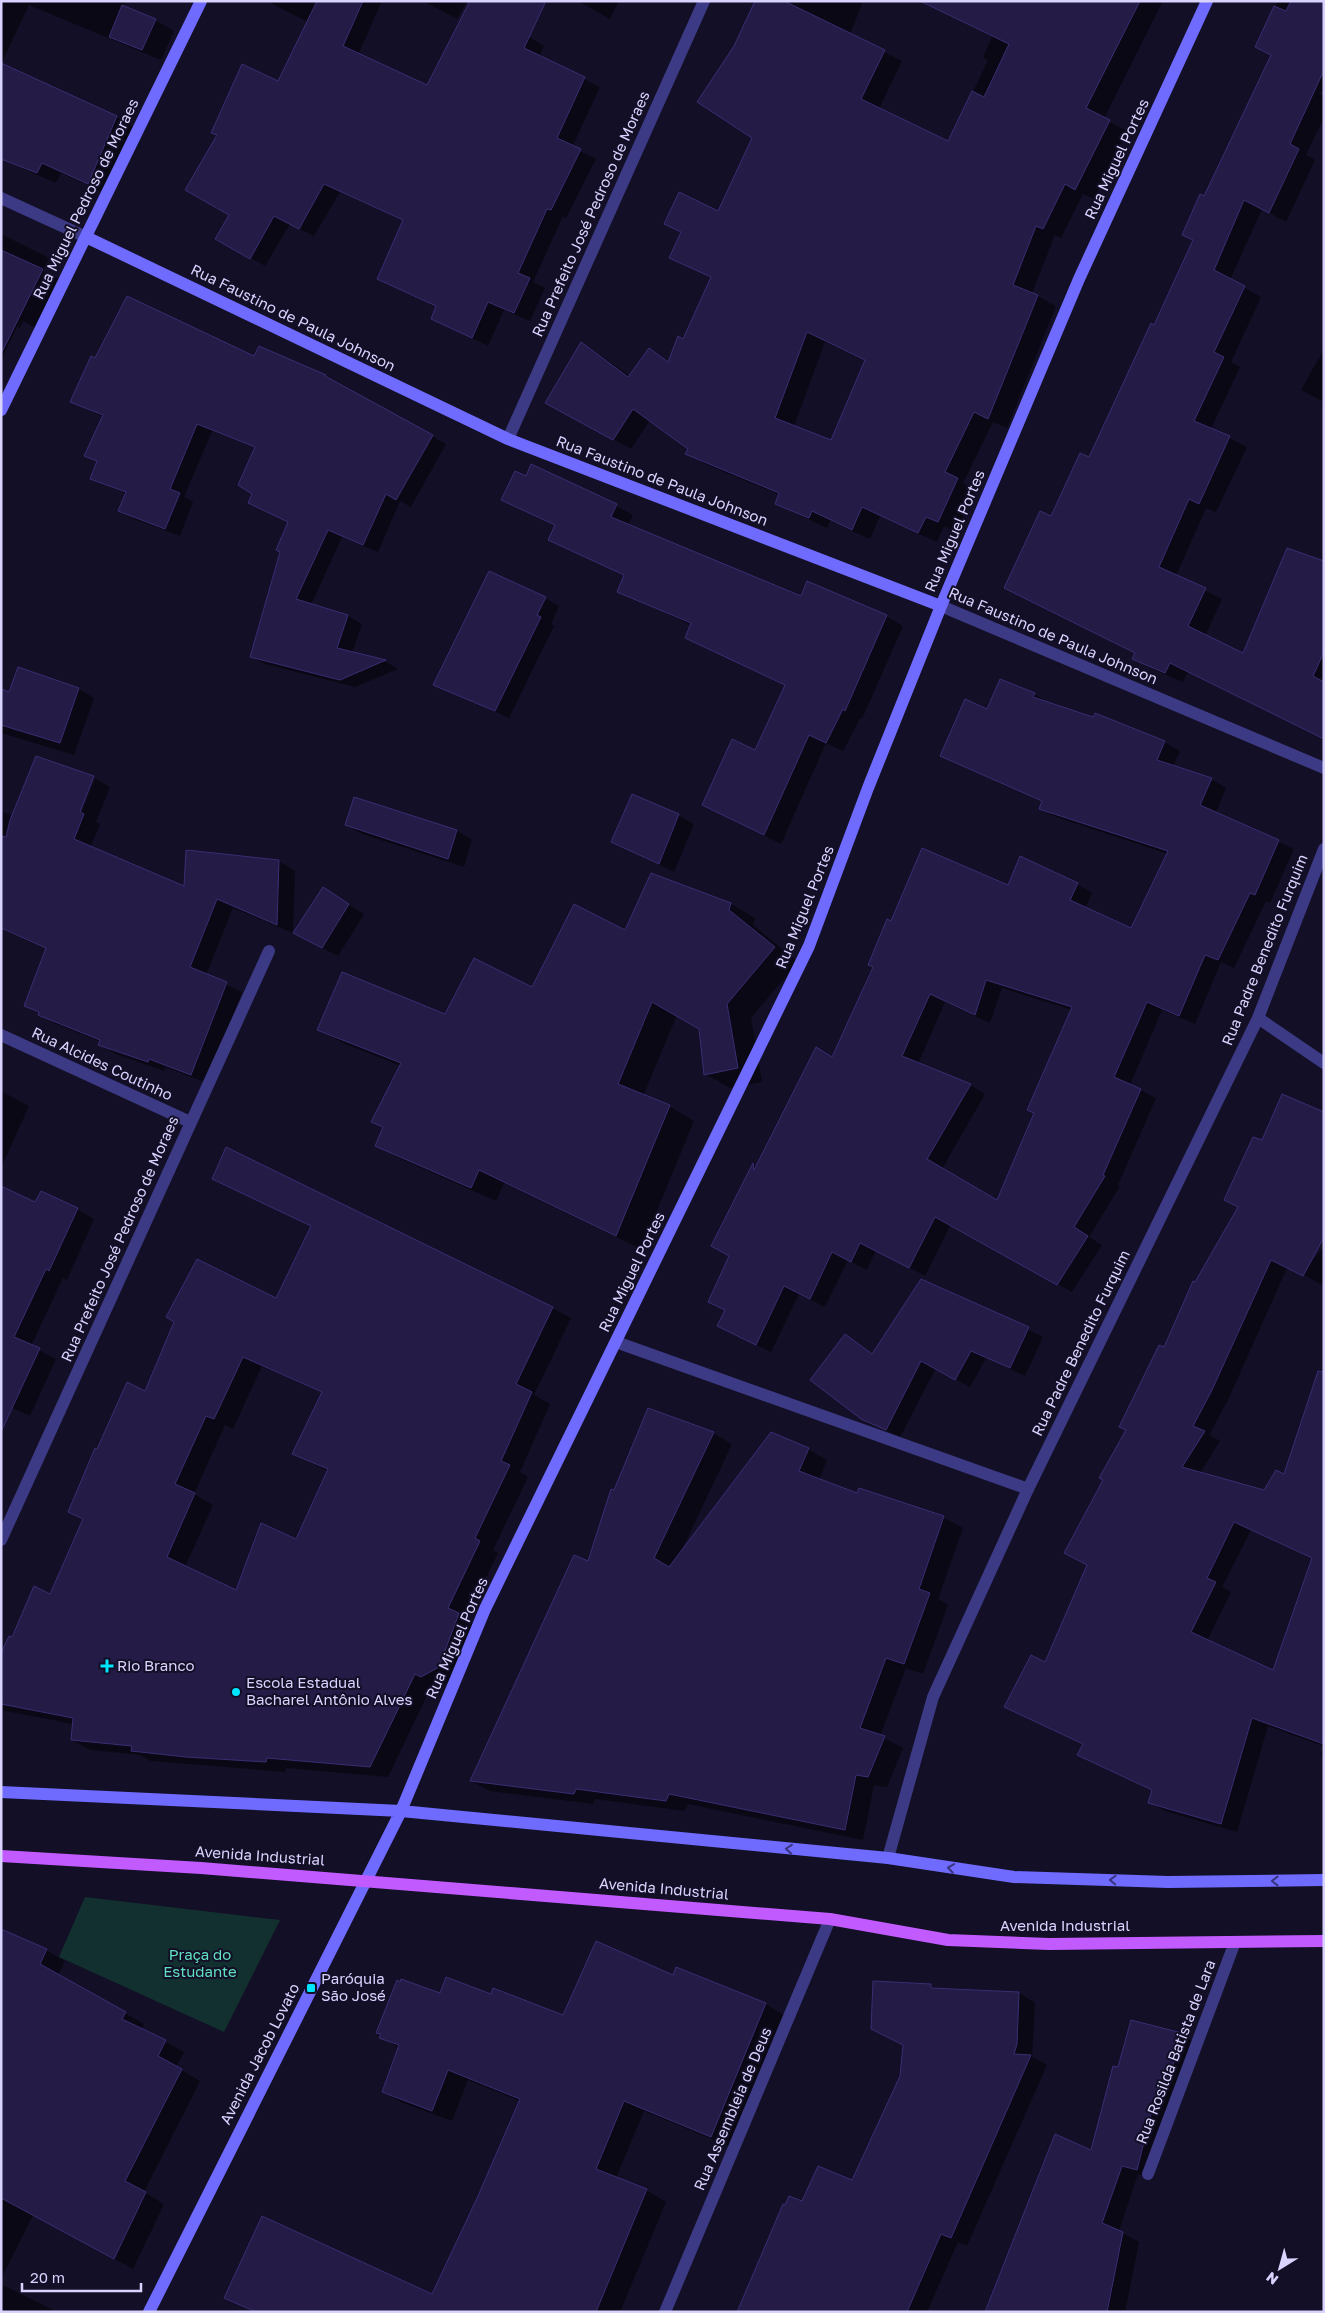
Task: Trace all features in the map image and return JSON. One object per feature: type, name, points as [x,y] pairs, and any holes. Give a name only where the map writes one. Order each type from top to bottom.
[{"type":"main road","name":"Avenida Industrial","points":[[1,1856],[365,1880],[830,1919],[948,1940],[1049,1944],[1324,1941]]},
{"type":"street","name":"Rua Miguel Pedroso de Moraes","points":[[1,410],[200,1]]},
{"type":"street","name":"Rua Prefeito José Pedroso de Moraes","points":[[508,440],[704,1]]},
{"type":"street","name":"Rua Miguel Portes","points":[[400,1811],[485,1609],[810,946],[868,788],[941,606],[1079,280],[1207,1]]},
{"type":"street","name":"Rua Faustino de Paula Johnson","points":[[1,198],[508,440],[941,606],[1324,768]]},
{"type":"street","name":"Rua Padre Benedito Furquim","points":[[888,1858],[934,1697],[1028,1489],[1258,1018],[1324,849]]},
{"type":"street","name":"Rua Prefeito José Pedroso de Moraes","points":[[1,1540],[269,951]]},
{"type":"street","points":[[1258,1018],[1324,1063]]},
{"type":"street","name":"Rua Alcides Coutinho","points":[[1,1035],[190,1122]]},
{"type":"street","points":[[616,1342],[1028,1489]]},
{"type":"street","points":[[1,1792],[400,1811],[888,1858],[1014,1877],[1168,1882],[1324,1880]]},
{"type":"street","name":"Avenida Jacob Lovato","points":[[150,2312],[400,1811]]},
{"type":"street","name":"Rua Assembleia de Deus","points":[[665,2312],[830,1919]]},
{"type":"street","name":"Rua Rosilda Batista de Lara","points":[[1148,2174],[1235,1942]]},
{"type":"green space","name":"Praça do Estudante","points":[[85,1897],[280,1920],[224,2032],[59,1957]]},
{"type":"building","points":[[317,1],[363,1],[343,46],[427,85],[470,1],[546,1],[524,48],[585,77],[557,138],[581,149],[551,210],[547,209],[518,273],[530,278],[514,313],[488,302],[472,338],[431,319],[436,306],[377,279],[403,220],[324,184],[299,229],[274,216],[250,259],[215,239],[229,215],[185,190],[217,135],[211,133],[242,64],[278,81]]},
{"type":"building","points":[[755,1],[784,1],[885,50],[861,99],[948,141],[972,91],[984,97],[1009,44],[920,1],[1140,1],[1086,108],[1110,120],[1075,190],[1065,184],[1043,229],[1036,226],[1013,285],[1038,295],[988,419],[974,412],[945,472],[958,478],[938,522],[926,517],[918,533],[862,507],[852,530],[812,511],[809,518],[775,504],[779,493],[685,454],[688,449],[633,409],[613,440],[545,403],[581,342],[628,377],[649,348],[668,362],[678,336],[683,339],[711,277],[669,258],[681,232],[664,224],[679,192],[718,211],[752,138],[697,102],[734,46]],"holes":[[[807,332],[865,360],[831,440],[775,418]]]},
{"type":"building","points":[[1291,1],[1324,1],[1324,70],[1290,144],[1299,149],[1269,213],[1244,200],[1214,270],[1245,286],[1214,352],[1224,357],[1194,421],[1230,436],[1199,504],[1189,499],[1159,567],[1206,588],[1188,626],[1243,653],[1287,548],[1324,561],[1324,652],[1313,676],[1324,682],[1324,739],[1170,663],[1165,673],[1132,659],[1135,653],[1004,588],[1040,511],[1051,516],[1080,453],[1089,457],[1151,323],[1154,325],[1193,240],[1182,235],[1200,194],[1204,196],[1271,55],[1255,47],[1274,6],[1286,11]]},
{"type":"building","points":[[122,5],[156,19],[142,50],[109,37]]},
{"type":"building","points":[[1,63],[117,116],[88,184],[42,163],[37,173],[1,159]]},
{"type":"building","points":[[1,250],[43,269],[1,354]]},
{"type":"building","points":[[127,296],[254,356],[259,346],[326,375],[433,435],[396,500],[386,494],[363,545],[328,530],[296,599],[348,615],[337,648],[386,660],[340,680],[250,657],[280,552],[276,550],[288,522],[248,503],[252,494],[238,485],[255,447],[197,424],[170,489],[180,493],[165,529],[118,511],[126,492],[90,479],[97,461],[84,456],[103,415],[70,402],[91,356],[95,358]]},
{"type":"building","points":[[531,464],[617,504],[611,517],[801,596],[807,581],[887,615],[845,711],[843,709],[826,743],[809,735],[764,835],[702,805],[732,739],[755,750],[785,685],[685,638],[691,623],[617,592],[624,575],[548,540],[555,525],[501,500],[515,471],[526,476]]},
{"type":"building","points":[[489,571],[546,597],[537,615],[541,617],[495,711],[433,685]]},
{"type":"building","points":[[18,667],[79,688],[60,743],[1,725],[1,689],[9,692]]},
{"type":"building","points":[[1000,679],[1035,693],[1033,697],[1093,717],[1095,713],[1165,741],[1157,760],[1212,778],[1200,805],[1279,840],[1255,895],[1250,893],[1218,960],[1205,955],[1179,1016],[1147,1002],[1114,1077],[1141,1089],[1103,1175],[1105,1176],[1074,1227],[1088,1236],[1057,1285],[935,1217],[909,1268],[860,1243],[851,1262],[832,1252],[810,1299],[784,1286],[756,1345],[717,1326],[725,1310],[708,1302],[729,1256],[711,1246],[753,1163],[754,1170],[816,1047],[832,1057],[873,967],[868,965],[887,919],[891,921],[922,848],[1008,885],[1020,856],[1078,883],[1070,900],[1131,928],[1168,851],[1039,809],[1042,801],[940,756],[965,699],[987,709]],"holes":[[[986,980],[1072,1007],[1027,1110],[1034,1113],[997,1200],[927,1159],[971,1084],[902,1056],[930,994],[975,1015]]]},
{"type":"building","points":[[36,756],[94,776],[80,812],[84,814],[74,839],[184,886],[186,850],[279,860],[277,925],[217,899],[190,967],[227,982],[191,1075],[149,1059],[148,1062],[98,1045],[100,1040],[38,1015],[39,1012],[24,1006],[46,948],[1,928],[1,836],[6,837],[10,820]]},
{"type":"building","points":[[632,794],[679,814],[659,864],[611,842]]},
{"type":"building","points":[[354,797],[457,830],[448,859],[345,825]]},
{"type":"building","points":[[651,873],[731,903],[729,910],[775,947],[727,1004],[738,1068],[704,1075],[699,1029],[652,1002],[618,1084],[670,1105],[616,1236],[479,1170],[471,1188],[375,1146],[383,1127],[371,1122],[401,1063],[317,1030],[342,972],[445,1014],[474,958],[532,987],[574,904],[625,930]]},
{"type":"building","points":[[323,887],[349,904],[322,948],[293,933]]},
{"type":"building","points":[[1282,1094],[1324,1112],[1324,1237],[1303,1276],[1271,1260],[1212,1390],[1193,1426],[1205,1431],[1182,1467],[1264,1490],[1276,1470],[1284,1474],[1318,1371],[1324,1372],[1324,1744],[1252,1718],[1221,1824],[1148,1803],[1152,1790],[1077,1755],[1083,1744],[1004,1707],[1031,1655],[1045,1662],[1087,1565],[1064,1553],[1103,1480],[1099,1478],[1126,1430],[1119,1427],[1159,1345],[1164,1347],[1193,1281],[1195,1282],[1238,1207],[1224,1200],[1253,1137],[1262,1140]],"holes":[[[1234,1522],[1312,1558],[1273,1670],[1191,1632],[1216,1582],[1207,1578]]]},
{"type":"building","points":[[226,1147],[553,1307],[516,1384],[532,1392],[501,1461],[510,1465],[475,1538],[480,1541],[448,1608],[459,1613],[439,1667],[421,1677],[415,1674],[370,1767],[267,1758],[266,1762],[186,1757],[131,1751],[132,1746],[71,1740],[73,1718],[1,1704],[1,1653],[9,1636],[12,1637],[34,1586],[50,1594],[83,1519],[68,1512],[95,1448],[97,1449],[127,1382],[145,1391],[174,1322],[166,1317],[197,1259],[276,1298],[311,1226],[212,1179]],"holes":[[[243,1357],[322,1392],[292,1454],[328,1469],[296,1539],[261,1523],[236,1590],[167,1557],[195,1493],[175,1484],[206,1416],[214,1419]]]},
{"type":"building","points":[[1,1186],[35,1202],[41,1191],[78,1208],[49,1271],[46,1269],[14,1337],[40,1348],[1,1432]]},
{"type":"building","points":[[921,1279],[1029,1327],[1010,1368],[971,1351],[955,1380],[921,1361],[886,1430],[861,1419],[810,1380],[845,1334],[872,1354]]},
{"type":"building","points":[[648,1408],[714,1432],[654,1558],[669,1567],[771,1432],[809,1448],[799,1471],[857,1493],[859,1488],[944,1516],[919,1589],[930,1593],[904,1664],[886,1658],[860,1728],[885,1736],[868,1777],[856,1775],[845,1830],[669,1794],[666,1801],[576,1789],[574,1794],[470,1781],[574,1555],[588,1561],[611,1489],[614,1490]]},
{"type":"building","points":[[1,1929],[47,1949],[40,1964],[126,2012],[122,2019],[166,2040],[158,2056],[182,2069],[125,2181],[146,2192],[114,2259],[1,2198]]},
{"type":"building","points":[[596,1941],[673,1975],[676,1967],[766,2003],[711,2137],[624,2101],[596,2169],[647,2189],[596,2312],[256,2312],[224,2298],[262,2216],[432,2294],[478,2196],[520,2099],[448,2070],[432,2111],[382,2092],[399,2045],[379,2038],[381,2034],[376,2033],[397,1980],[400,1982],[401,1979],[440,1993],[446,1977],[491,1994],[493,1988],[563,2015]]},
{"type":"building","points":[[873,1981],[931,1984],[931,1988],[1019,1992],[1017,2044],[1014,2054],[1031,2055],[951,2238],[941,2234],[907,2312],[737,2312],[783,2204],[785,2205],[789,2196],[802,2201],[818,2166],[852,2180],[900,2076],[903,2045],[871,2029]]},
{"type":"building","points":[[1131,2020],[1182,2033],[1169,2081],[1160,2078],[1137,2170],[1122,2166],[1102,2223],[1123,2232],[1107,2312],[985,2312],[1055,2134],[1091,2150],[1113,2066],[1118,2067]]},
{"type":"place","name":"Rio Branco","points":[[107,1666]]},
{"type":"place","name":"Escola Estadual Bacharel Antônio Alves","points":[[236,1692]]},
{"type":"place","name":"Paróquia São José","points":[[311,1988]]}]
